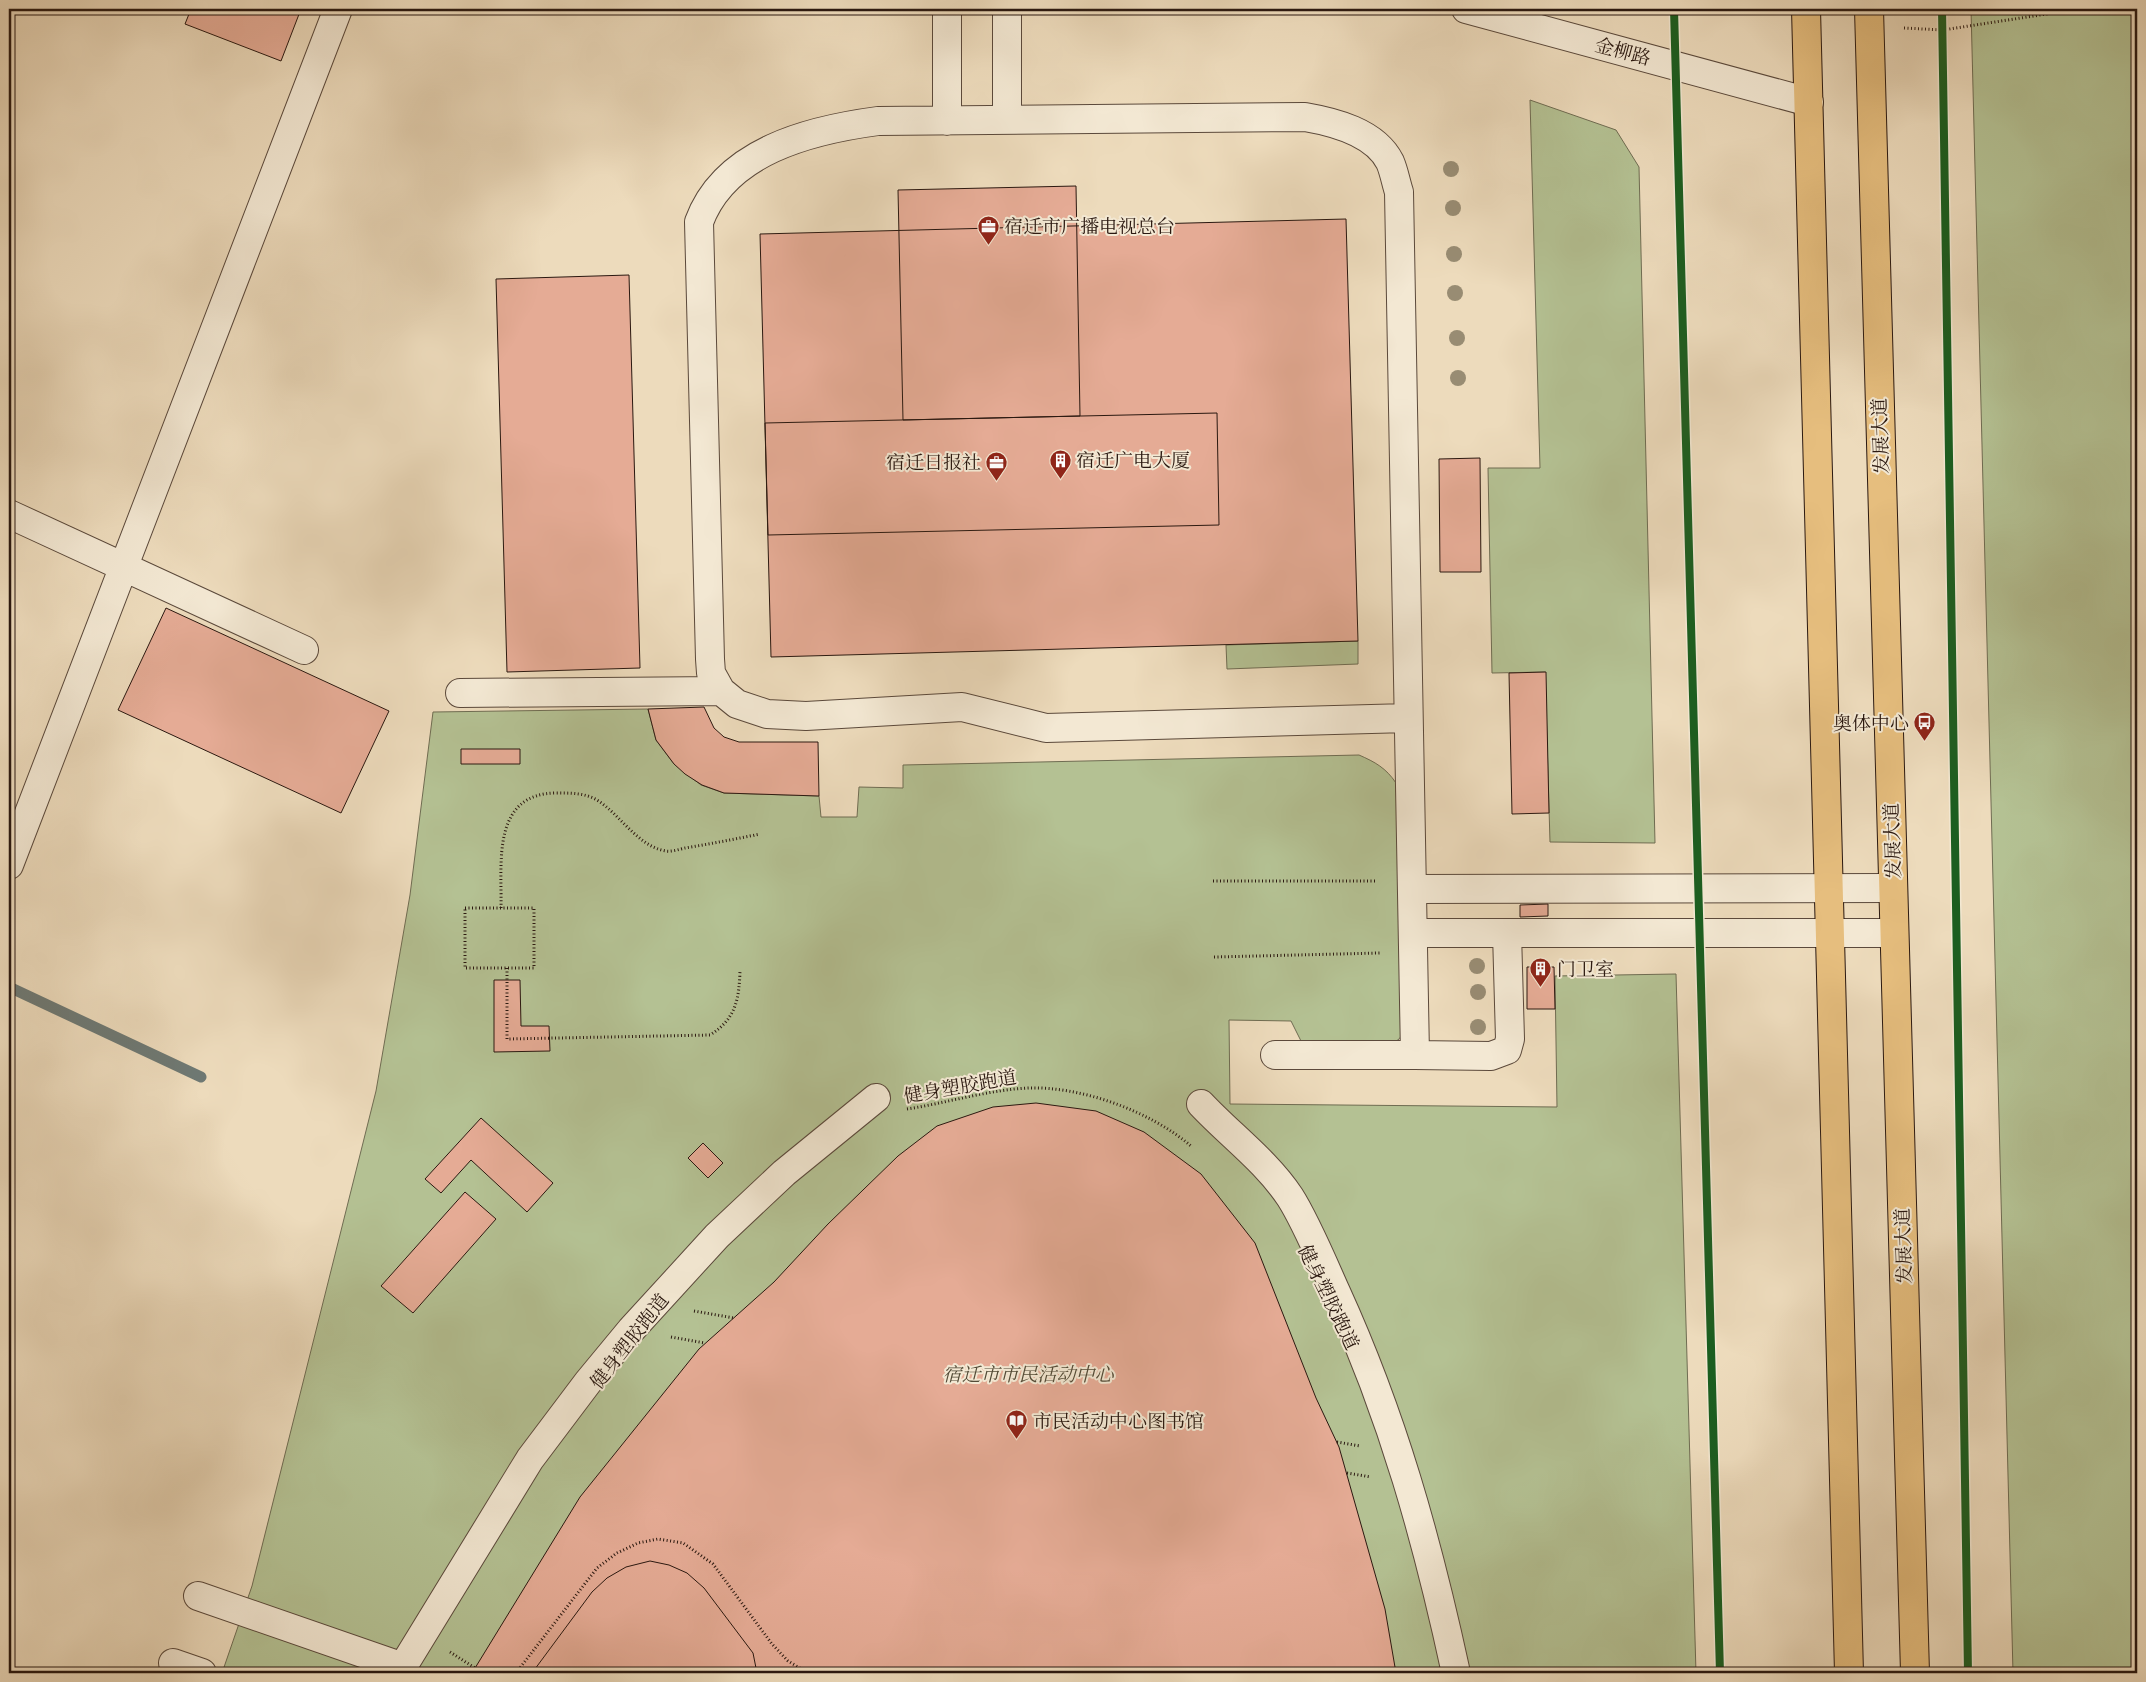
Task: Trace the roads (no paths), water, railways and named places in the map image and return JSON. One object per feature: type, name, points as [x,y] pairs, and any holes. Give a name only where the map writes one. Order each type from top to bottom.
[{"type":"main road","points":[[1806,9],[1849,1673]]},
{"type":"main road","name":"发展大道","points":[[1869,17],[1915,1673]]},
{"type":"street","points":[[9,865],[338,9]]},
{"type":"street","points":[[946,9],[947,121]]},
{"type":"street","points":[[1007,9],[1007,120]]},
{"type":"street","name":"金柳路","points":[[1466,9],[1809,102]]},
{"type":"street","points":[[1408,718],[1046,728],[962,707],[806,716],[767,714],[737,704],[721,691],[711,673],[710,659],[699,222],[706,204],[721,183],[739,167],[786,142],[837,126],[878,121],[1305,117],[1328,121],[1370,140],[1389,161],[1399,192],[1415,1055]]},
{"type":"street","points":[[9,514],[304,650]]},
{"type":"street","points":[[460,693],[721,691]]},
{"type":"street","points":[[1412,885],[1893,888]]},
{"type":"street","points":[[1413,943],[1507,933],[1894,933]]},
{"type":"street","points":[[1275,1055],[1491,1056],[1507,1050],[1510,1039],[1507,933]]},
{"type":"street","points":[[198,1596],[401,1670],[530,1459],[588,1382],[631,1330],[718,1236],[777,1180],[887,1104]]},
{"type":"street","points":[[1201,1104],[1254,1155],[1290,1197],[1364,1355],[1409,1482],[1434,1575],[1456,1673]]},
{"type":"street","points":[[173,1663],[202,1673]]},
{"type":"waterway","points":[[9,987],[201,1077]]},
{"type":"place","name":"宿迁市广播电视总台","points":[[988,245]]},
{"type":"place","name":"宿迁广电大厦","points":[[1060,479]]},
{"type":"place","name":"宿迁日报社","points":[[997,481]]},
{"type":"place","name":"奥体中心","points":[[1925,742]]},
{"type":"place","name":"门卫室","points":[[1541,988]]},
{"type":"place","name":"市民活动中心图书馆","points":[[1017,1440]]},
{"type":"park label","name":"宿迁市市民活动中心","points":[[1028,1374]]}]
